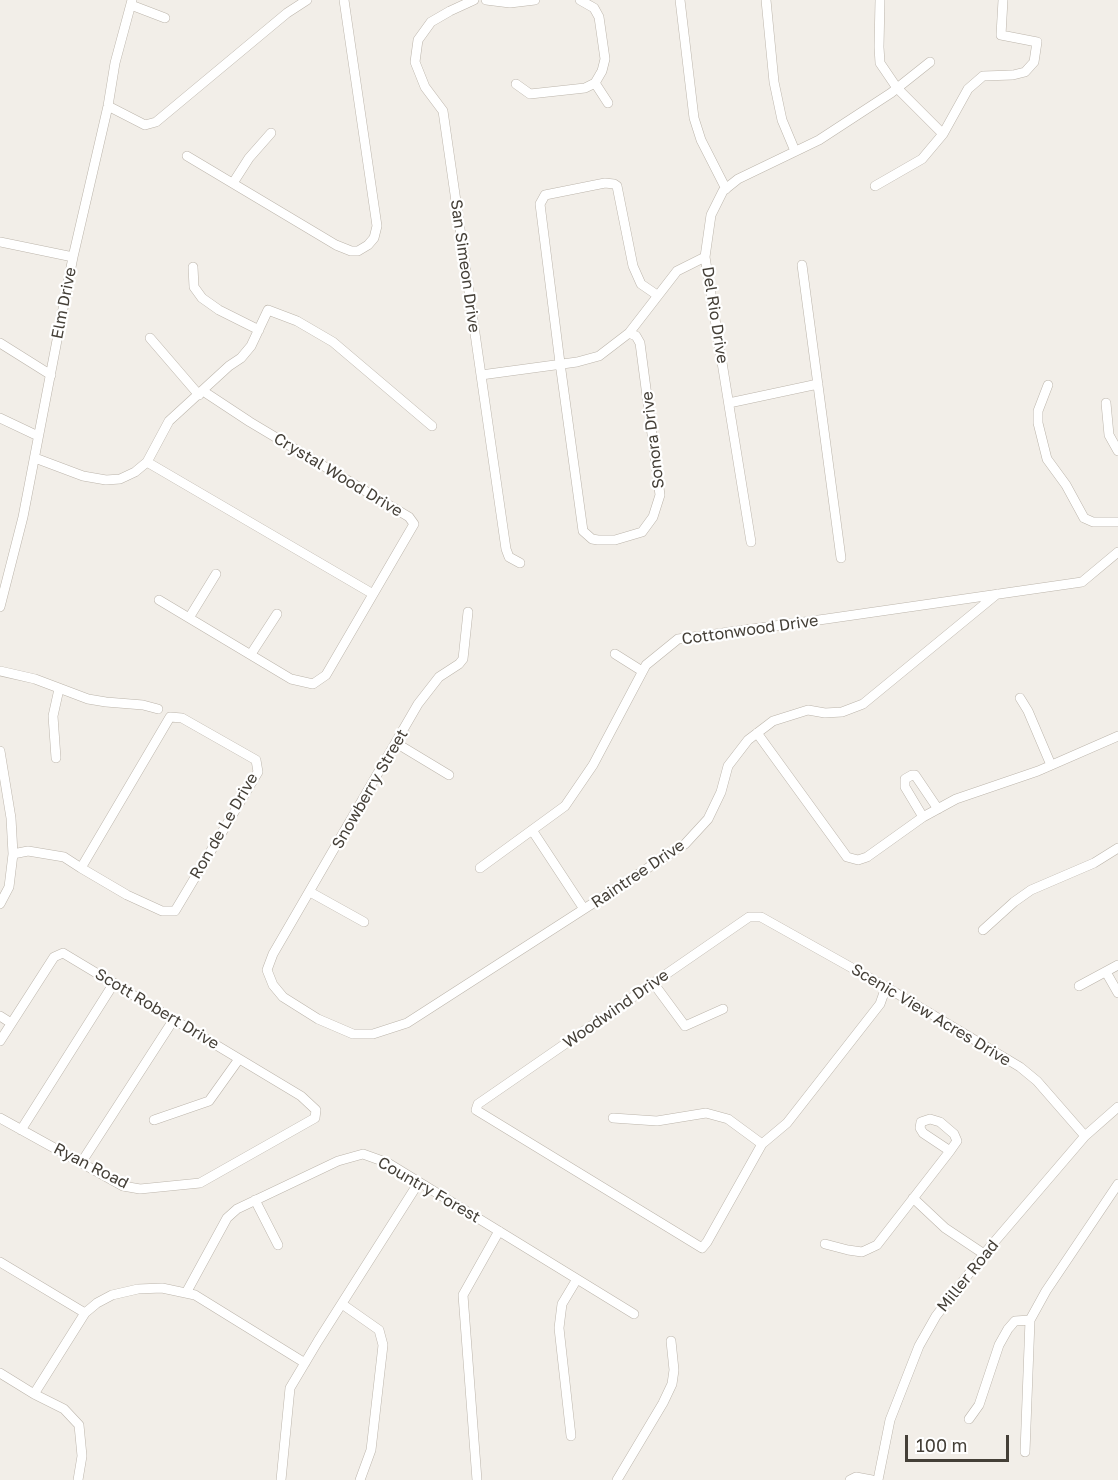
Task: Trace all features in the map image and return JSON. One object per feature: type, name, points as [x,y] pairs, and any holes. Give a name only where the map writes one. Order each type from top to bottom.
[{"type":"street","points":[[108,106],[145,125],[156,122],[286,13],[307,0]]},
{"type":"street","points":[[187,156],[336,245],[351,251],[358,251],[368,245],[374,238],[377,226],[344,0]]},
{"type":"street","name":"San Simeon Drive","points":[[474,0],[431,22],[418,40],[415,62],[425,87],[443,111],[506,549],[509,557],[520,563]]},
{"type":"street","points":[[486,0],[510,3],[535,0]]},
{"type":"street","points":[[516,84],[530,94],[585,88],[595,83],[602,71],[605,59],[599,17],[594,8],[579,0]]},
{"type":"street","points":[[680,0],[694,118],[701,140],[726,189]]},
{"type":"street","points":[[766,0],[774,82],[782,120],[795,151]]},
{"type":"street","points":[[880,0],[880,63],[897,88],[943,134]]},
{"type":"street","points":[[875,186],[922,159],[943,134],[968,89],[983,76],[1025,72],[1034,62],[1036,42],[1001,35],[1003,0]]},
{"type":"street","points":[[132,2],[165,18]]},
{"type":"street","name":"Elm Drive","points":[[0,608],[23,517],[73,257],[108,106],[115,63],[132,2]]},
{"type":"street","name":"Del Rio Drive","points":[[751,542],[705,257],[711,215],[723,191],[748,174],[819,140],[897,88],[930,62]]},
{"type":"street","points":[[595,83],[608,103]]},
{"type":"street","points":[[233,183],[249,158],[271,133]]},
{"type":"street","points":[[560,363],[540,204],[545,195],[614,183],[617,186],[633,266],[641,284],[657,295]]},
{"type":"street","points":[[0,242],[73,257]]},
{"type":"street","points":[[481,375],[577,362],[599,356],[629,333],[677,271],[705,257]]},
{"type":"street","points":[[802,265],[841,558]]},
{"type":"street","points":[[193,267],[194,287],[202,298],[219,310],[259,330]]},
{"type":"street","points":[[35,458],[83,476],[106,480],[120,479],[135,472],[147,462],[169,421],[229,366],[241,358],[251,345],[268,310],[297,321],[333,342],[432,426]]},
{"type":"street","name":"Sonora Drive","points":[[560,363],[583,531],[592,539],[598,540],[615,540],[642,532],[653,517],[660,495],[640,343],[636,336],[629,333]]},
{"type":"street","points":[[150,338],[201,393]]},
{"type":"street","points":[[0,343],[51,375]]},
{"type":"street","points":[[729,403],[818,384]]},
{"type":"street","points":[[1048,385],[1038,411],[1038,423],[1047,459],[1066,485],[1084,518],[1093,522],[1118,522]]},
{"type":"street","name":"Crystal Wood Drive","points":[[201,393],[409,517],[414,524],[326,675],[313,684],[304,683],[291,679],[250,654]]},
{"type":"street","points":[[1106,403],[1109,435],[1118,451]]},
{"type":"street","points":[[0,418],[38,436]]},
{"type":"street","points":[[147,462],[373,594]]},
{"type":"street","name":"Cottonwood Drive","points":[[480,868],[565,806],[592,765],[646,664],[678,639],[1082,582],[1118,552]]},
{"type":"street","points":[[189,618],[216,574]]},
{"type":"street","name":"Raintree Drive","points":[[267,970],[273,985],[283,997],[318,1019],[353,1034],[373,1034],[406,1023],[685,844],[708,819],[721,792],[728,766],[748,740],[773,721],[808,710],[825,713],[842,712],[863,704],[997,594]]},
{"type":"street","points":[[159,600],[250,654],[277,614]]},
{"type":"street","name":"Snowberry Street","points":[[267,970],[273,954],[418,704],[439,677],[463,659],[468,612]]},
{"type":"street","points":[[615,654],[642,671]]},
{"type":"street","points":[[0,670],[34,679],[88,699],[143,705],[158,709]]},
{"type":"street","points":[[56,758],[53,716],[59,689]]},
{"type":"street","points":[[1020,698],[1028,711],[1051,765]]},
{"type":"street","name":"Ron de Le Drive","points":[[13,854],[28,850],[64,857],[81,868],[127,895],[162,911],[175,911],[258,772],[256,760],[182,718],[171,717],[81,868]]},
{"type":"street","points":[[757,733],[848,857],[858,860],[923,817],[956,799],[1051,765],[1118,736]]},
{"type":"street","points":[[396,743],[449,775]]},
{"type":"street","points":[[0,751],[11,818],[13,854],[9,887],[0,904]]},
{"type":"street","points":[[923,817],[905,787],[905,779],[912,775],[915,775],[938,809]]},
{"type":"street","points":[[532,830],[584,909]]},
{"type":"street","points":[[983,930],[1031,890],[1094,863],[1118,848]]},
{"type":"street","points":[[310,892],[364,922]]},
{"type":"street","name":"Woodwind Drive","points":[[761,916],[748,917],[478,1104],[476,1110],[702,1248],[762,1144]]},
{"type":"street","name":"Scenic View Acres Drive","points":[[761,916],[1020,1067],[1037,1081],[1084,1136]]},
{"type":"street","name":"Scott Robert Drive","points":[[11,1023],[54,957],[63,953],[301,1096],[316,1110],[315,1119]]},
{"type":"street","points":[[1079,986],[1118,965]]},
{"type":"street","points":[[1106,972],[1118,993]]},
{"type":"street","points":[[21,1130],[114,984]]},
{"type":"street","points":[[654,984],[685,1026],[723,1010]]},
{"type":"street","points":[[613,1118],[657,1120],[706,1113],[728,1119],[762,1144],[787,1123],[880,1004],[886,987]]},
{"type":"street","points":[[0,1016],[11,1023],[0,1041]]},
{"type":"street","points":[[81,1163],[174,1019]]},
{"type":"street","points":[[154,1120],[209,1101],[239,1059]]},
{"type":"street","name":"Miller Road","points":[[878,1480],[890,1420],[920,1346],[936,1316],[984,1254],[1084,1136],[1118,1107]]},
{"type":"street","name":"Ryan Road","points":[[0,1118],[123,1186],[140,1189],[200,1183],[315,1119]]},
{"type":"street","points":[[825,1244],[862,1252],[877,1245],[950,1151]]},
{"type":"street","name":"Country Forest","points":[[186,1293],[227,1218],[237,1209],[338,1161],[363,1154],[388,1163],[634,1314]]},
{"type":"street","points":[[281,1480],[290,1388],[419,1182]]},
{"type":"street","points":[[1026,1452],[1030,1320],[1046,1291],[1118,1184]]},
{"type":"street","points":[[913,1198],[945,1228],[984,1254]]},
{"type":"street","points":[[255,1200],[278,1245]]},
{"type":"street","points":[[477,1480],[463,1294],[499,1231]]},
{"type":"street","points":[[0,1263],[85,1313]]},
{"type":"street","points":[[571,1436],[558,1328],[562,1304],[578,1279]]},
{"type":"street","points":[[34,1394],[85,1313],[112,1295],[138,1289],[162,1288],[195,1295],[305,1363]]},
{"type":"street","points":[[342,1304],[379,1330],[383,1345],[371,1450],[360,1480]]},
{"type":"street","points":[[969,1419],[979,1405],[999,1345],[1008,1329],[1015,1321],[1030,1320]]},
{"type":"street","points":[[617,1480],[672,1384],[674,1370],[671,1341]]},
{"type":"street","points":[[0,1373],[64,1409],[79,1425],[82,1456],[78,1480]]},
{"type":"street","points":[[850,1480],[856,1477],[872,1480]]}]
